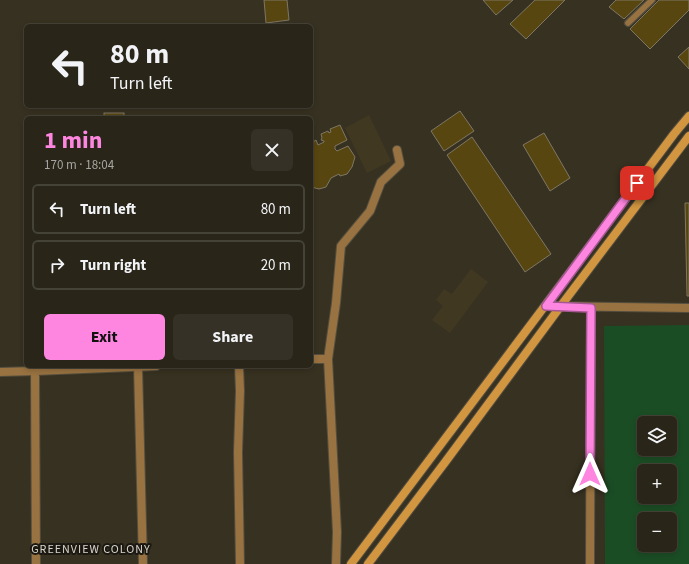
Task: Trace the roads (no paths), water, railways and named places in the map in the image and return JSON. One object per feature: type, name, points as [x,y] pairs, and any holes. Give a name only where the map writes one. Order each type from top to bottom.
[{"type":"main road","points":[[351,564],[689,116]]},
{"type":"main road","points":[[368,564],[689,136]]},
{"type":"street","points":[[336,564],[338,532],[328,359],[336,303],[341,246],[370,211],[381,182],[400,164],[397,150]]},
{"type":"street","points":[[546,306],[591,308],[689,308]]},
{"type":"street","points":[[590,564],[591,308]]},
{"type":"street","points":[[313,359],[328,359]]},
{"type":"street","points":[[0,372],[112,368]]},
{"type":"street","points":[[138,368],[143,564]]},
{"type":"street","points":[[239,368],[240,391],[238,452],[240,564]]},
{"type":"street","points":[[35,371],[36,564]]},
{"type":"lane","points":[[628,23],[652,0]]},
{"type":"district","name":"GREENVIEW COLONY","points":[[91,549]]}]
